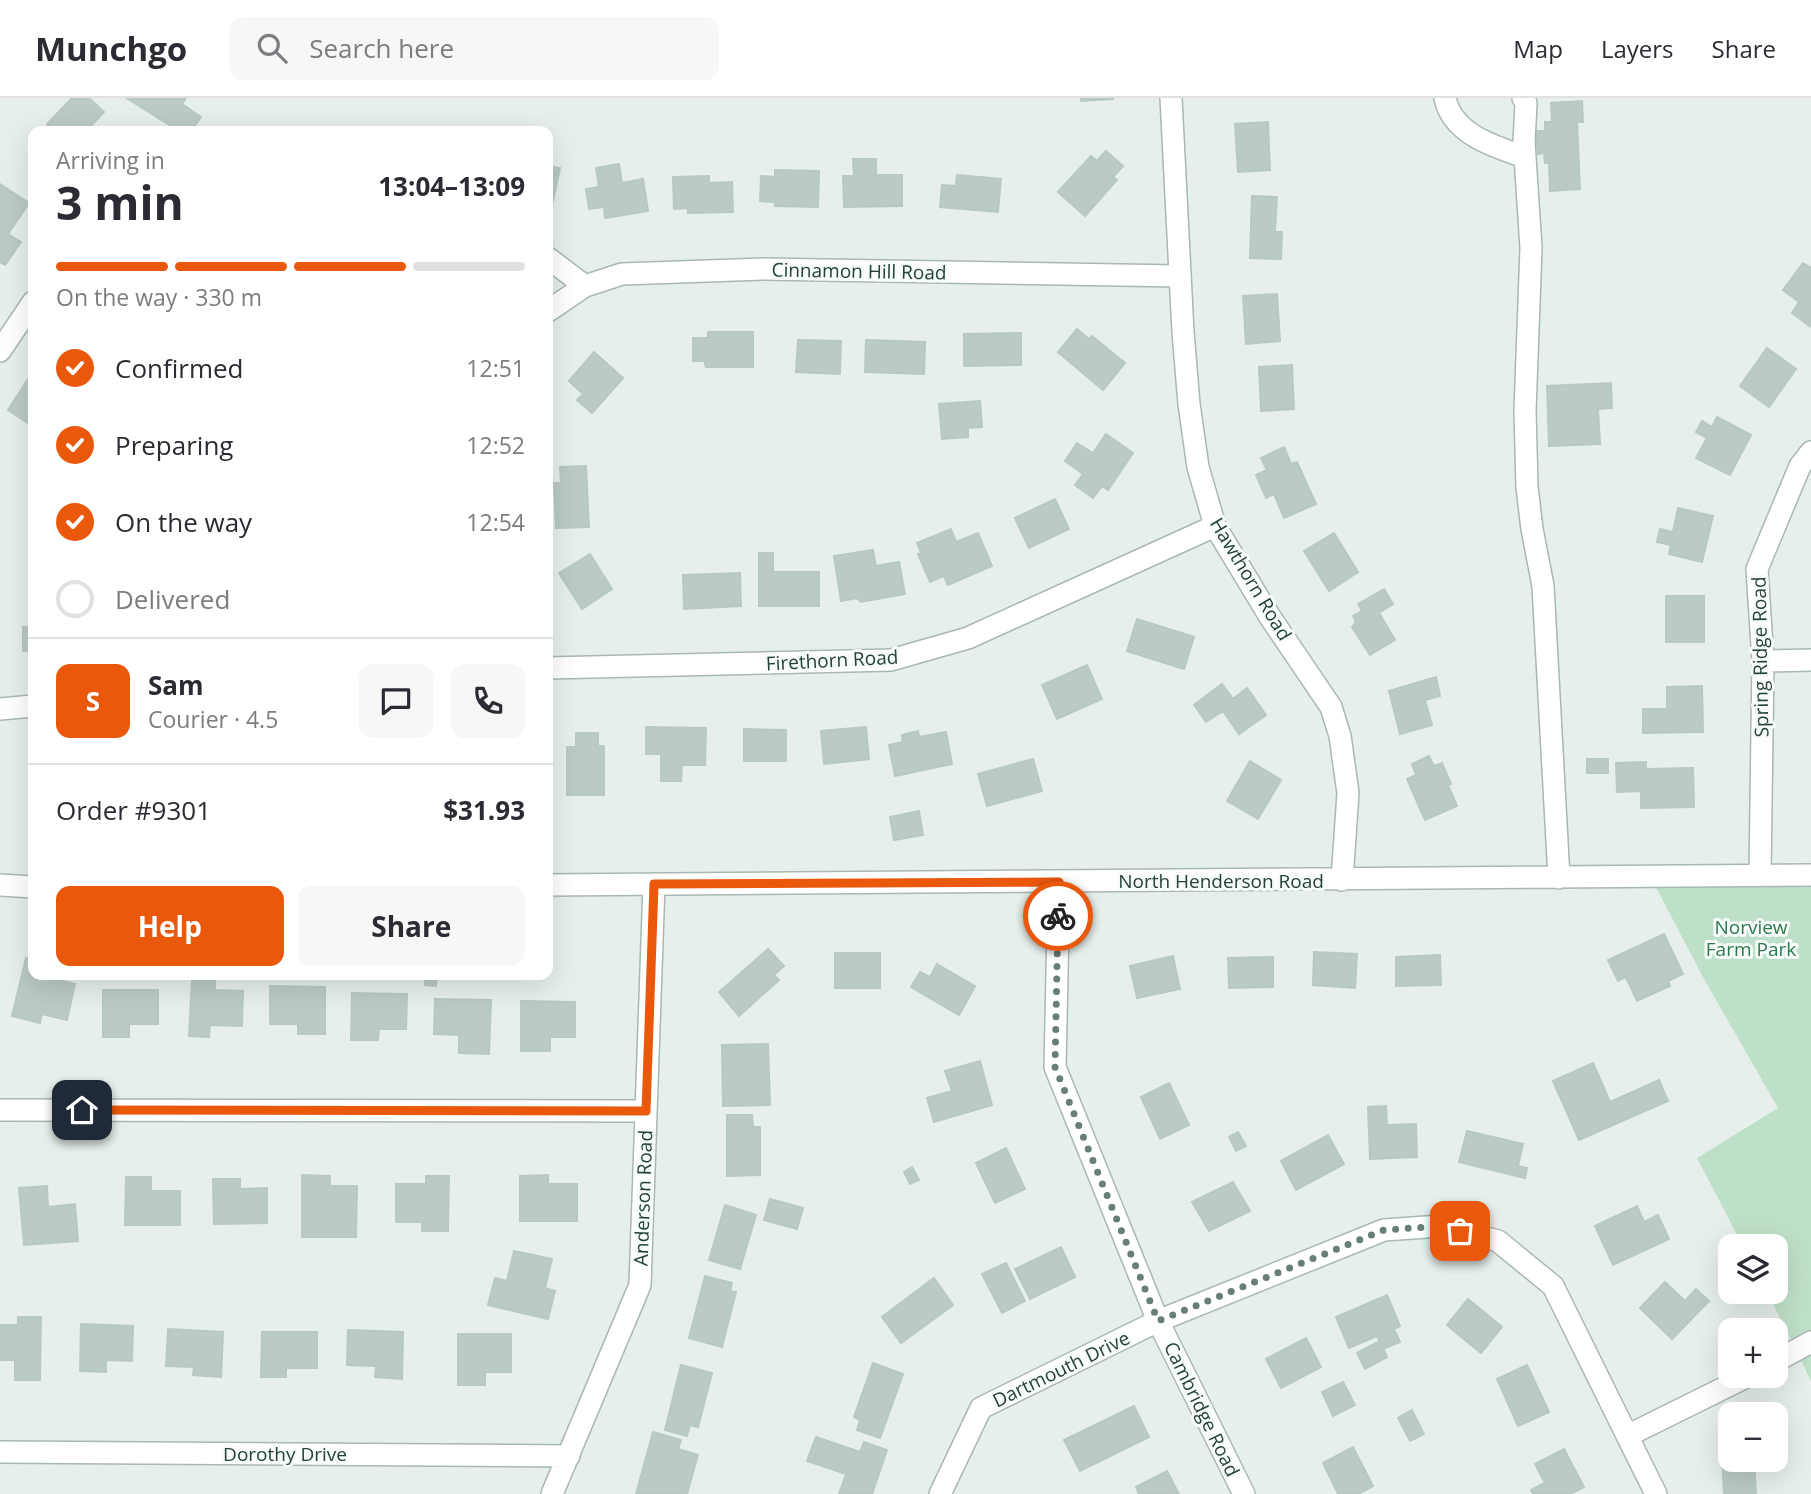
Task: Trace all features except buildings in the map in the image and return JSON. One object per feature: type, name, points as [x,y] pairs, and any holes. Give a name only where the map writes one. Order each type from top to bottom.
[{"type":"street","name":"Hawthorn Road","points":[[1171,98],[1179,276],[1189,404],[1196,454],[1215,526],[1270,617],[1331,707],[1340,736],[1348,793],[1342,880]]},
{"type":"street","points":[[1445,98],[1447,110],[1486,144],[1525,158]]},
{"type":"street","points":[[1523,98],[1526,103],[1524,142],[1531,248],[1525,411],[1527,487],[1532,529],[1544,586],[1559,878]]},
{"type":"street","points":[[553,262],[585,286]]},
{"type":"street","name":"Cinnamon Hill Road","points":[[553,308],[585,286],[622,274],[764,269],[1179,276]]},
{"type":"street","points":[[0,351],[28,309]]},
{"type":"street","name":"Spring Ridge Road","points":[[1760,874],[1763,661],[1757,569],[1800,466],[1811,452]]},
{"type":"street","name":"Firethorn Road","points":[[553,668],[891,660],[968,638],[1215,526]]},
{"type":"street","points":[[1763,661],[1811,660]]},
{"type":"street","points":[[0,709],[28,706]]},
{"type":"street","name":"North Henderson Road","points":[[553,885],[1811,875]]},
{"type":"street","name":"Cambridge Road","points":[[1059,882],[1055,1067],[1158,1321],[1244,1494]]},
{"type":"street","name":"Anderson Road","points":[[552,1494],[640,1285],[654,884]]},
{"type":"street","points":[[0,885],[28,887]]},
{"type":"street","points":[[0,1110],[646,1111]]},
{"type":"street","name":"Dartmouth Drive","points":[[940,1494],[981,1408],[1158,1321],[1384,1230],[1441,1226],[1498,1241],[1553,1286],[1656,1494]]},
{"type":"street","points":[[1788,1354],[1811,1342]]},
{"type":"street","points":[[1627,1436],[1724,1388]]},
{"type":"street","name":"Dorothy Drive","points":[[0,1452],[569,1456]]},
{"type":"green space","name":"Norview Farm Park","points":[[1650,876],[1811,878],[1811,1381],[1788,1334],[1788,1318],[1780,1318],[1773,1304],[1788,1304],[1788,1234],[1737,1234],[1697,1158],[1778,1108],[1704,979]]},
{"type":"way so far","points":[[1058,916],[1055,1067],[1158,1321],[1384,1230],[1441,1226],[1460,1231]]},
{"type":"route","points":[[82,1110],[646,1111],[654,884],[1059,882],[1058,916]]}]
